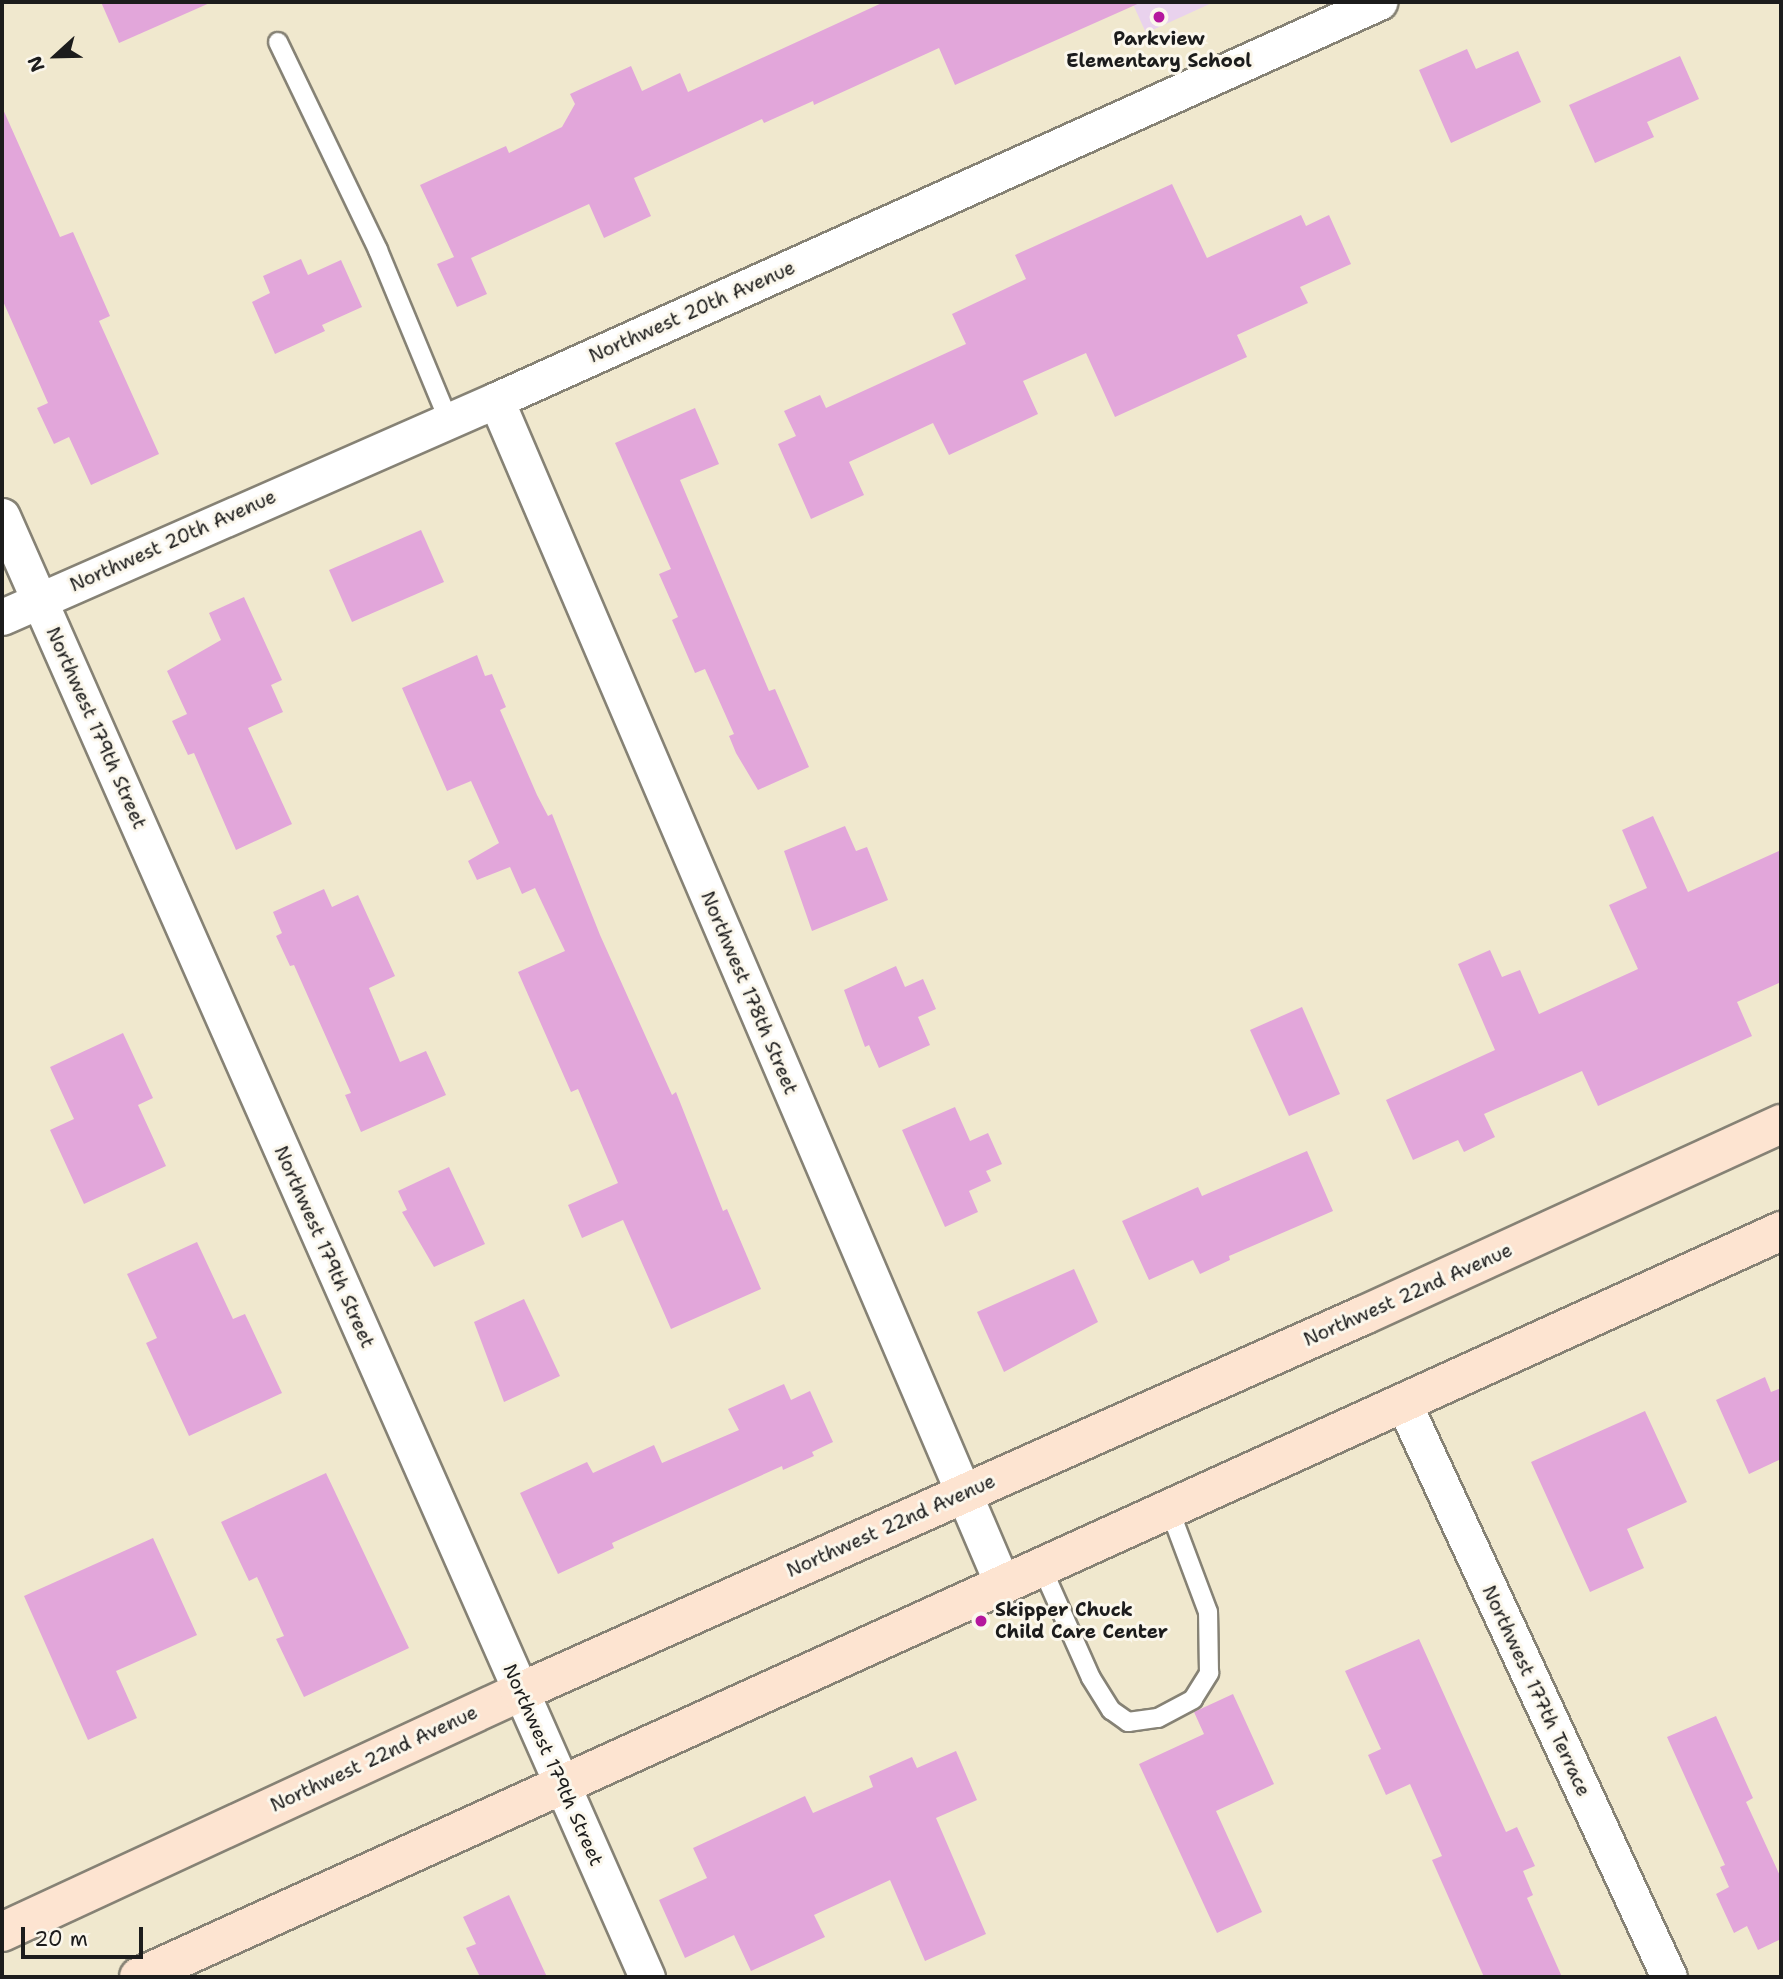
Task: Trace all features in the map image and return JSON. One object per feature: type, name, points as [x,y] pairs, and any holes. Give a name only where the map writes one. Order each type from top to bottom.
[{"type":"main road","name":"Northwest 22nd Avenue","points":[[2,1932],[520,1692],[1781,1124]]},
{"type":"main road","points":[[139,1977],[563,1782],[1042,1568],[1781,1231]]},
{"type":"street","name":"Northwest 20th Avenue","points":[[2,617],[449,421],[1379,2]]},
{"type":"street","name":"Northwest 178th Street","points":[[496,400],[1003,1585]]},
{"type":"street","name":"Northwest 179th Street","points":[[2,516],[648,1977]]},
{"type":"street","name":"Northwest 177th Terrace","points":[[1404,1404],[1669,1977]]},
{"type":"lane","points":[[278,43],[378,250],[449,421]]},
{"type":"lane","points":[[1042,1568],[1091,1678],[1111,1710],[1128,1722],[1158,1718],[1193,1699],[1209,1674],[1208,1612],[1170,1510]]},
{"type":"shaded area","name":"Parkview Elementary School","points":[[1132,2],[1214,2],[1146,33]]},
{"type":"building","points":[[101,2],[212,2],[119,43]]},
{"type":"building","points":[[884,2],[1142,2],[955,85],[939,48],[814,105],[813,101],[764,123],[762,119],[634,178],[651,216],[604,238],[589,204],[471,258],[487,294],[457,307],[437,264],[454,257],[420,185],[506,146],[509,153],[562,127],[575,104],[570,94],[631,66],[642,91],[680,73],[688,92]]},
{"type":"building","points":[[1467,49],[1476,69],[1518,51],[1541,102],[1451,143],[1419,70]]},
{"type":"building","points":[[1680,56],[1699,99],[1647,122],[1654,137],[1595,163],[1569,105]]},
{"type":"building","points":[[2,107],[60,237],[73,232],[110,316],[99,321],[159,454],[91,485],[69,437],[54,444],[37,408],[48,403],[2,299]]},
{"type":"building","points":[[1172,184],[1207,258],[1301,215],[1306,226],[1329,215],[1351,264],[1300,287],[1308,303],[1237,335],[1247,357],[1115,417],[1086,353],[1023,381],[1038,414],[949,455],[933,423],[849,462],[864,495],[811,519],[778,444],[796,436],[784,411],[820,395],[826,408],[966,344],[952,314],[1026,279],[1015,255]]},
{"type":"building","points":[[301,259],[308,275],[341,260],[362,307],[322,325],[325,331],[275,354],[252,302],[270,293],[263,276]]},
{"type":"building","points":[[695,408],[719,464],[680,480],[769,691],[775,689],[809,767],[758,790],[736,753],[729,736],[734,734],[705,669],[695,673],[672,620],[678,617],[659,574],[671,569],[615,443]]},
{"type":"building","points":[[421,530],[444,582],[352,622],[329,570]]},
{"type":"building","points":[[244,597],[282,680],[271,685],[283,712],[248,728],[292,824],[236,850],[194,753],[188,755],[172,721],[187,714],[167,671],[221,640],[209,613]]},
{"type":"building","points":[[477,655],[485,676],[492,674],[506,707],[500,710],[537,795],[548,816],[552,814],[600,935],[672,1095],[676,1092],[723,1211],[727,1209],[761,1289],[671,1329],[623,1220],[582,1238],[568,1205],[618,1183],[578,1089],[571,1092],[518,972],[565,951],[535,888],[522,894],[510,867],[477,880],[468,861],[499,843],[471,781],[447,791],[402,688]]},
{"type":"building","points":[[1653,816],[1688,892],[1781,850],[1781,982],[1737,1002],[1752,1036],[1598,1106],[1582,1071],[1484,1114],[1495,1137],[1464,1152],[1458,1140],[1413,1160],[1386,1100],[1495,1050],[1458,964],[1490,950],[1502,977],[1520,970],[1539,1014],[1638,969],[1609,905],[1647,888],[1622,830]]},
{"type":"building","points":[[845,826],[856,851],[867,847],[888,900],[812,931],[784,851]]},
{"type":"building","points":[[324,889],[332,907],[358,895],[395,976],[369,988],[400,1062],[426,1051],[446,1095],[361,1132],[345,1095],[351,1093],[294,965],[290,966],[276,936],[282,933],[273,912]]},
{"type":"building","points":[[896,966],[905,987],[923,979],[936,1009],[918,1017],[930,1045],[879,1068],[869,1045],[865,1047],[844,990]]},
{"type":"building","points":[[1302,1007],[1340,1094],[1289,1116],[1250,1030]]},
{"type":"building","points":[[123,1033],[153,1098],[138,1105],[166,1166],[84,1204],[50,1130],[74,1119],[50,1067]]},
{"type":"building","points":[[955,1107],[970,1141],[988,1133],[1002,1164],[986,1171],[991,1181],[969,1191],[978,1212],[945,1227],[902,1130]]},
{"type":"building","points":[[1307,1151],[1333,1211],[1229,1256],[1230,1260],[1200,1274],[1193,1260],[1149,1280],[1122,1221],[1198,1187],[1202,1196]]},
{"type":"building","points":[[449,1167],[485,1244],[434,1267],[402,1212],[407,1210],[398,1191]]},
{"type":"building","points":[[197,1242],[233,1319],[245,1314],[282,1393],[189,1436],[146,1343],[157,1338],[127,1274]]},
{"type":"building","points":[[1074,1269],[1098,1322],[1004,1372],[977,1312]]},
{"type":"building","points":[[524,1299],[560,1376],[504,1402],[474,1322]]},
{"type":"building","points":[[1765,1377],[1771,1392],[1781,1388],[1781,1459],[1749,1474],[1716,1400]]},
{"type":"building","points":[[784,1384],[791,1400],[810,1391],[833,1442],[812,1452],[814,1456],[783,1470],[782,1466],[612,1543],[614,1548],[558,1574],[520,1493],[587,1462],[593,1473],[654,1445],[662,1463],[739,1430],[728,1409]]},
{"type":"building","points":[[1645,1411],[1687,1502],[1627,1529],[1644,1568],[1590,1592],[1531,1462]]},
{"type":"building","points":[[326,1473],[409,1648],[304,1697],[276,1639],[284,1636],[257,1577],[249,1581],[221,1522]]},
{"type":"building","points":[[153,1538],[197,1635],[116,1671],[137,1718],[88,1740],[24,1596]]},
{"type":"building","points":[[1419,1639],[1506,1832],[1517,1827],[1535,1866],[1523,1871],[1533,1895],[1527,1898],[1562,1977],[1484,1977],[1432,1860],[1442,1856],[1410,1784],[1386,1795],[1368,1755],[1381,1749],[1345,1671]]},
{"type":"building","points":[[1233,1694],[1274,1784],[1216,1811],[1262,1912],[1217,1933],[1139,1764],[1204,1734],[1194,1712]]},
{"type":"building","points":[[1716,1716],[1753,1798],[1746,1802],[1781,1878],[1781,1939],[1758,1950],[1747,1926],[1734,1933],[1716,1894],[1729,1887],[1720,1867],[1725,1865],[1667,1737]]},
{"type":"building","points":[[956,1751],[977,1800],[936,1818],[986,1934],[925,1961],[890,1880],[814,1915],[825,1937],[751,1971],[734,1935],[685,1958],[659,1900],[707,1878],[693,1848],[805,1796],[813,1813],[873,1787],[869,1776],[912,1757],[917,1768]]},
{"type":"building","points":[[509,1895],[547,1977],[480,1977],[466,1948],[476,1944],[463,1917]]},
{"type":"place","name":"Parkview Elementary School","points":[[1159,17]]},
{"type":"place","name":"Skipper Chuck Child Care Center","points":[[981,1621]]}]
